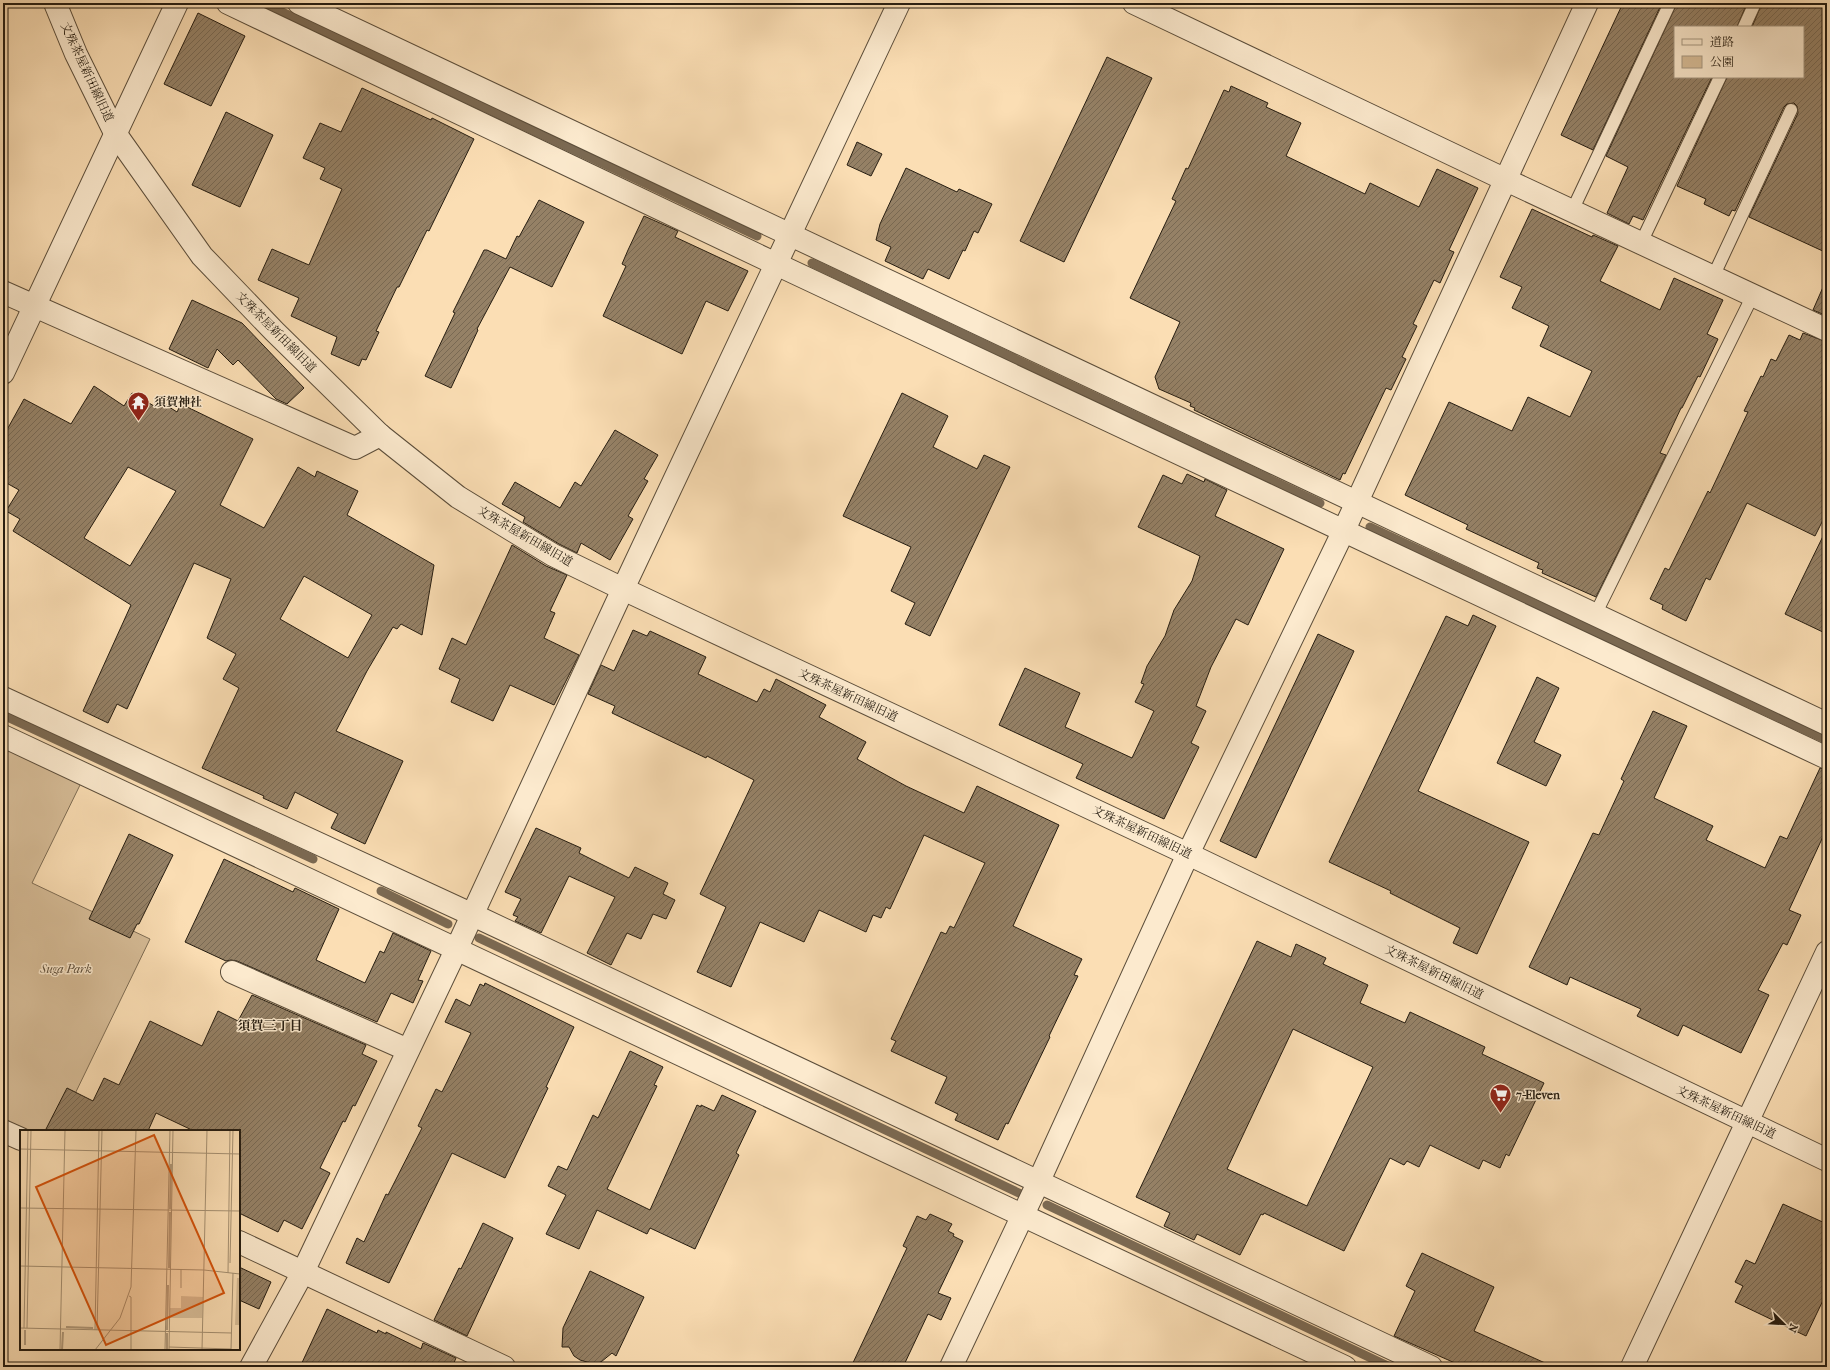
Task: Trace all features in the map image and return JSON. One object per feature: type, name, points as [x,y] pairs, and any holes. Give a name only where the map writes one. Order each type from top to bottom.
[{"type":"street","name":"文殊茶屋新田線旧道","points":[[56,3],[76,54],[115,133],[202,256],[274,331],[380,435],[458,497],[553,555],[623,589],[1188,854],[1827,1160]]},
{"type":"street","points":[[3,373],[177,3]]},
{"type":"street","points":[[228,3],[776,264],[1827,758]]},
{"type":"street","points":[[298,3],[1827,724]]},
{"type":"street","points":[[251,1367],[303,1272],[473,915],[623,589],[899,3]]},
{"type":"street","points":[[1134,3],[1506,180],[1827,330]]},
{"type":"street","points":[[951,1367],[1024,1215],[1188,854],[1344,530],[1587,3]]},
{"type":"street","points":[[3,292],[355,448],[380,435]]},
{"type":"street","points":[[3,698],[473,915],[1038,1183],[1431,1367]]},
{"type":"street","points":[[3,736],[1346,1367]]},
{"type":"street","points":[[1632,1367],[1748,1123],[1827,952]]},
{"type":"street","points":[[232,972],[408,1050]]},
{"type":"street","points":[[3,1131],[20,1139]]},
{"type":"street","points":[[240,1242],[504,1367]]},
{"type":"lane","points":[[1572,211],[1670,3]]},
{"type":"lane","points":[[1744,26],[1755,3]]},
{"type":"lane","points":[[1641,243],[1720,78]]},
{"type":"lane","points":[[1713,277],[1791,110]]},
{"type":"lane","points":[[1595,615],[1753,296]]},
{"type":"green space","name":"Suga Park","points":[[3,743],[81,783],[32,883],[150,939],[57,1130],[20,1131],[3,1123]]},
{"type":"building","points":[[1623,3],[1662,3],[1593,150],[1561,135]]},
{"type":"building","points":[[1677,3],[1747,3],[1737,26],[1674,26],[1674,78],[1712,78],[1643,220],[1633,216],[1629,224],[1607,213],[1628,167],[1606,156]]},
{"type":"building","points":[[1762,3],[1827,3],[1827,253],[1749,217],[1798,113],[1797,106],[1794,103],[1787,104],[1784,107],[1735,211],[1732,210],[1729,216],[1704,204],[1706,199],[1677,186],[1727,78],[1804,78],[1804,26],[1752,26]]},
{"type":"building","points":[[198,13],[245,36],[211,106],[164,84]]},
{"type":"building","points":[[1107,57],[1152,78],[1064,262],[1020,241]]},
{"type":"building","points":[[1231,86],[1268,103],[1266,107],[1301,123],[1286,156],[1365,194],[1370,183],[1419,207],[1437,169],[1478,188],[1449,250],[1454,252],[1440,283],[1434,280],[1413,324],[1417,326],[1402,357],[1406,359],[1391,390],[1386,388],[1345,474],[1343,473],[1340,480],[1194,410],[1195,408],[1190,406],[1191,403],[1159,389],[1155,377],[1180,322],[1130,298],[1176,201],[1172,199],[1186,168],[1188,169],[1224,90],[1229,92]]},
{"type":"building","points":[[362,88],[431,120],[432,118],[474,139],[429,231],[427,230],[399,287],[397,287],[376,331],[379,332],[366,360],[362,359],[359,366],[331,354],[337,337],[291,316],[299,298],[258,280],[272,249],[309,265],[342,189],[320,179],[325,168],[303,158],[320,123],[341,132]]},
{"type":"building","points":[[226,112],[273,135],[240,207],[192,185]]},
{"type":"building","points":[[857,142],[882,154],[871,176],[847,165]]},
{"type":"building","points":[[906,168],[957,192],[959,189],[992,204],[978,233],[974,231],[965,251],[963,250],[949,279],[928,269],[923,279],[885,261],[891,247],[876,240],[880,224]]},
{"type":"building","points":[[539,200],[584,222],[552,287],[510,267],[477,329],[478,330],[451,388],[425,376],[455,313],[453,312],[484,250],[506,259],[517,236],[519,237]]},
{"type":"building","points":[[1532,209],[1592,237],[1593,235],[1618,246],[1600,281],[1660,310],[1674,278],[1723,300],[1707,334],[1718,339],[1700,377],[1698,376],[1681,408],[1660,453],[1666,455],[1596,597],[1542,573],[1543,570],[1537,568],[1539,563],[1466,529],[1468,525],[1405,495],[1449,402],[1512,431],[1528,397],[1570,417],[1592,371],[1540,346],[1549,326],[1512,308],[1522,287],[1500,277]]},
{"type":"building","points":[[644,216],[678,231],[675,237],[748,271],[728,311],[706,301],[682,354],[603,316],[626,266],[622,264]]},
{"type":"building","points":[[1827,278],[1827,316],[1813,310]]},
{"type":"building","points":[[192,300],[242,323],[304,388],[287,404],[276,399],[238,360],[233,365],[217,349],[208,368],[169,349]]},
{"type":"building","points":[[1803,333],[1827,342],[1827,512],[1815,536],[1747,503],[1710,580],[1706,578],[1686,621],[1662,609],[1663,605],[1650,599],[1665,568],[1669,570],[1708,491],[1710,493],[1748,412],[1744,411],[1761,376],[1763,377],[1771,359],[1776,361],[1789,335],[1800,340]]},
{"type":"building","points":[[94,386],[124,406],[132,393],[154,406],[158,400],[177,412],[181,404],[253,439],[220,505],[264,528],[298,467],[315,477],[317,471],[358,491],[347,515],[434,565],[422,635],[401,624],[397,629],[393,627],[367,671],[336,731],[403,761],[365,844],[331,828],[338,814],[295,792],[287,809],[263,798],[264,796],[202,768],[239,688],[223,679],[236,654],[207,638],[231,579],[194,563],[127,709],[117,704],[108,723],[83,711],[131,605],[13,531],[20,519],[6,511],[19,490],[3,481],[3,437],[24,399],[71,424]],"holes":[[[128,467],[176,491],[130,566],[84,538]],[[304,576],[372,615],[348,658],[280,619]]]},
{"type":"building","points":[[902,393],[948,416],[933,447],[977,469],[984,455],[1010,467],[930,636],[905,624],[915,603],[891,591],[911,547],[843,516]]},
{"type":"building","points":[[615,430],[658,455],[644,479],[648,481],[628,516],[633,519],[610,560],[581,543],[577,553],[559,544],[523,522],[525,517],[502,504],[515,482],[560,508],[575,482],[581,486]]},
{"type":"building","points":[[1187,474],[1204,482],[1205,479],[1227,490],[1215,516],[1284,549],[1248,625],[1236,619],[1211,667],[1196,706],[1206,711],[1191,743],[1199,747],[1164,819],[1076,778],[1083,764],[999,725],[1025,668],[1080,693],[1065,727],[1132,758],[1154,711],[1135,702],[1144,684],[1141,683],[1147,666],[1165,636],[1174,610],[1192,581],[1200,556],[1138,527],[1163,475],[1182,484]]},
{"type":"building","points":[[1827,528],[1827,634],[1785,614]]},
{"type":"building","points":[[512,545],[546,566],[567,575],[550,611],[555,613],[544,638],[579,655],[554,705],[510,685],[493,721],[451,702],[460,679],[439,669],[452,638],[466,645]]},
{"type":"building","points":[[1473,615],[1496,626],[1418,791],[1529,842],[1477,954],[1453,943],[1460,928],[1390,893],[1391,891],[1329,862],[1446,616],[1468,626]]},
{"type":"building","points":[[633,630],[647,636],[650,631],[706,657],[698,674],[757,702],[764,689],[770,692],[776,679],[826,705],[819,717],[866,742],[857,759],[906,786],[964,813],[977,786],[1059,825],[1013,926],[1082,959],[1074,975],[1078,976],[1049,1036],[1050,1037],[1008,1124],[1006,1123],[998,1140],[955,1120],[958,1114],[935,1103],[947,1077],[891,1051],[896,1041],[891,1039],[941,932],[946,934],[950,926],[954,928],[985,863],[924,835],[890,909],[886,907],[881,918],[873,915],[866,932],[819,910],[804,942],[760,922],[731,987],[697,972],[726,907],[700,894],[754,780],[707,756],[706,758],[612,713],[615,706],[588,694],[601,665],[614,671]]},
{"type":"building","points":[[1318,634],[1354,651],[1256,858],[1220,841]]},
{"type":"building","points":[[1537,677],[1559,688],[1534,742],[1561,755],[1546,786],[1497,763]]},
{"type":"building","points":[[1653,711],[1687,726],[1654,798],[1713,826],[1706,840],[1765,868],[1780,836],[1787,839],[1820,768],[1827,770],[1827,828],[1789,910],[1801,915],[1787,945],[1783,943],[1758,990],[1769,995],[1741,1053],[1683,1025],[1678,1036],[1637,1016],[1641,1009],[1570,977],[1567,985],[1529,967],[1593,833],[1599,835],[1624,781],[1621,779]]},
{"type":"building","points":[[536,828],[581,848],[579,853],[629,878],[635,867],[668,883],[663,894],[675,900],[666,919],[653,914],[641,939],[627,933],[611,965],[587,953],[615,897],[569,876],[541,933],[515,921],[518,917],[513,915],[521,899],[505,892]]},
{"type":"building","points":[[129,834],[173,855],[139,924],[137,924],[130,938],[89,919]]},
{"type":"building","points":[[224,859],[293,892],[295,888],[339,909],[316,960],[365,983],[380,951],[384,953],[393,933],[431,951],[418,980],[423,981],[413,1003],[391,993],[377,1022],[237,961],[226,961],[185,942]]},
{"type":"building","points":[[1257,941],[1291,957],[1296,944],[1326,958],[1323,964],[1368,985],[1360,1003],[1405,1023],[1410,1012],[1485,1047],[1482,1054],[1544,1083],[1509,1156],[1506,1154],[1500,1168],[1483,1160],[1479,1169],[1430,1145],[1419,1167],[1407,1161],[1404,1165],[1390,1158],[1344,1251],[1264,1213],[1263,1215],[1261,1214],[1240,1255],[1197,1234],[1194,1240],[1164,1226],[1170,1213],[1136,1197]],"holes":[[[1293,1029],[1373,1067],[1307,1206],[1227,1169]]]},
{"type":"building","points":[[485,983],[574,1027],[546,1087],[548,1088],[505,1178],[452,1153],[389,1283],[346,1263],[357,1238],[364,1242],[386,1194],[388,1195],[422,1128],[418,1126],[436,1089],[442,1092],[471,1033],[445,1022],[456,999],[470,1006],[480,984],[484,986]]},
{"type":"building","points":[[252,995],[366,1045],[362,1054],[377,1061],[355,1106],[353,1105],[345,1122],[343,1121],[320,1168],[330,1173],[302,1229],[284,1220],[278,1232],[240,1213],[240,1130],[192,1130],[156,1113],[148,1130],[46,1130],[67,1088],[93,1101],[104,1078],[119,1085],[150,1021],[202,1046],[218,1011],[238,1021]]},
{"type":"building","points":[[630,1051],[663,1067],[654,1085],[657,1086],[607,1189],[650,1210],[697,1105],[701,1107],[701,1105],[714,1111],[722,1095],[756,1111],[736,1153],[739,1155],[695,1249],[650,1228],[647,1234],[597,1210],[579,1249],[546,1234],[566,1195],[548,1186],[558,1166],[567,1170],[593,1115],[598,1118]]},
{"type":"building","points":[[1783,1204],[1827,1224],[1827,1292],[1806,1336],[1735,1302],[1743,1286],[1735,1282],[1746,1260],[1755,1264]]},
{"type":"building","points":[[930,1214],[952,1224],[948,1231],[954,1234],[953,1236],[963,1241],[938,1293],[951,1298],[941,1320],[928,1314],[903,1367],[851,1367],[907,1248],[903,1246],[917,1216],[926,1220]]},
{"type":"building","points":[[483,1223],[513,1238],[467,1336],[434,1320]]},
{"type":"building","points":[[1422,1253],[1494,1287],[1474,1331],[1554,1367],[1464,1367],[1394,1336],[1415,1291],[1406,1286]]},
{"type":"building","points":[[240,1267],[271,1282],[259,1309],[240,1300]]},
{"type":"building","points":[[590,1271],[644,1297],[616,1356],[612,1353],[601,1362],[594,1364],[580,1360],[574,1356],[569,1347],[562,1347],[563,1328]]},
{"type":"building","points":[[327,1309],[377,1333],[378,1330],[386,1334],[386,1332],[421,1349],[423,1343],[456,1358],[453,1365],[458,1367],[300,1367]]},
{"type":"waterway","points":[[263,3],[757,236]]},
{"type":"waterway","points":[[812,263],[1320,503]]},
{"type":"waterway","points":[[1370,527],[1827,740]]},
{"type":"waterway","points":[[3,715],[313,859]]},
{"type":"waterway","points":[[381,891],[448,924]]},
{"type":"waterway","points":[[479,938],[1021,1194]]},
{"type":"waterway","points":[[1047,1205],[1390,1367]]},
{"type":"place","name":"須賀神社","points":[[138,422]]},
{"type":"place","name":"7-Eleven","points":[[1500,1114]]},
{"type":"district","name":"須賀三丁目","points":[[270,1025]]}]
